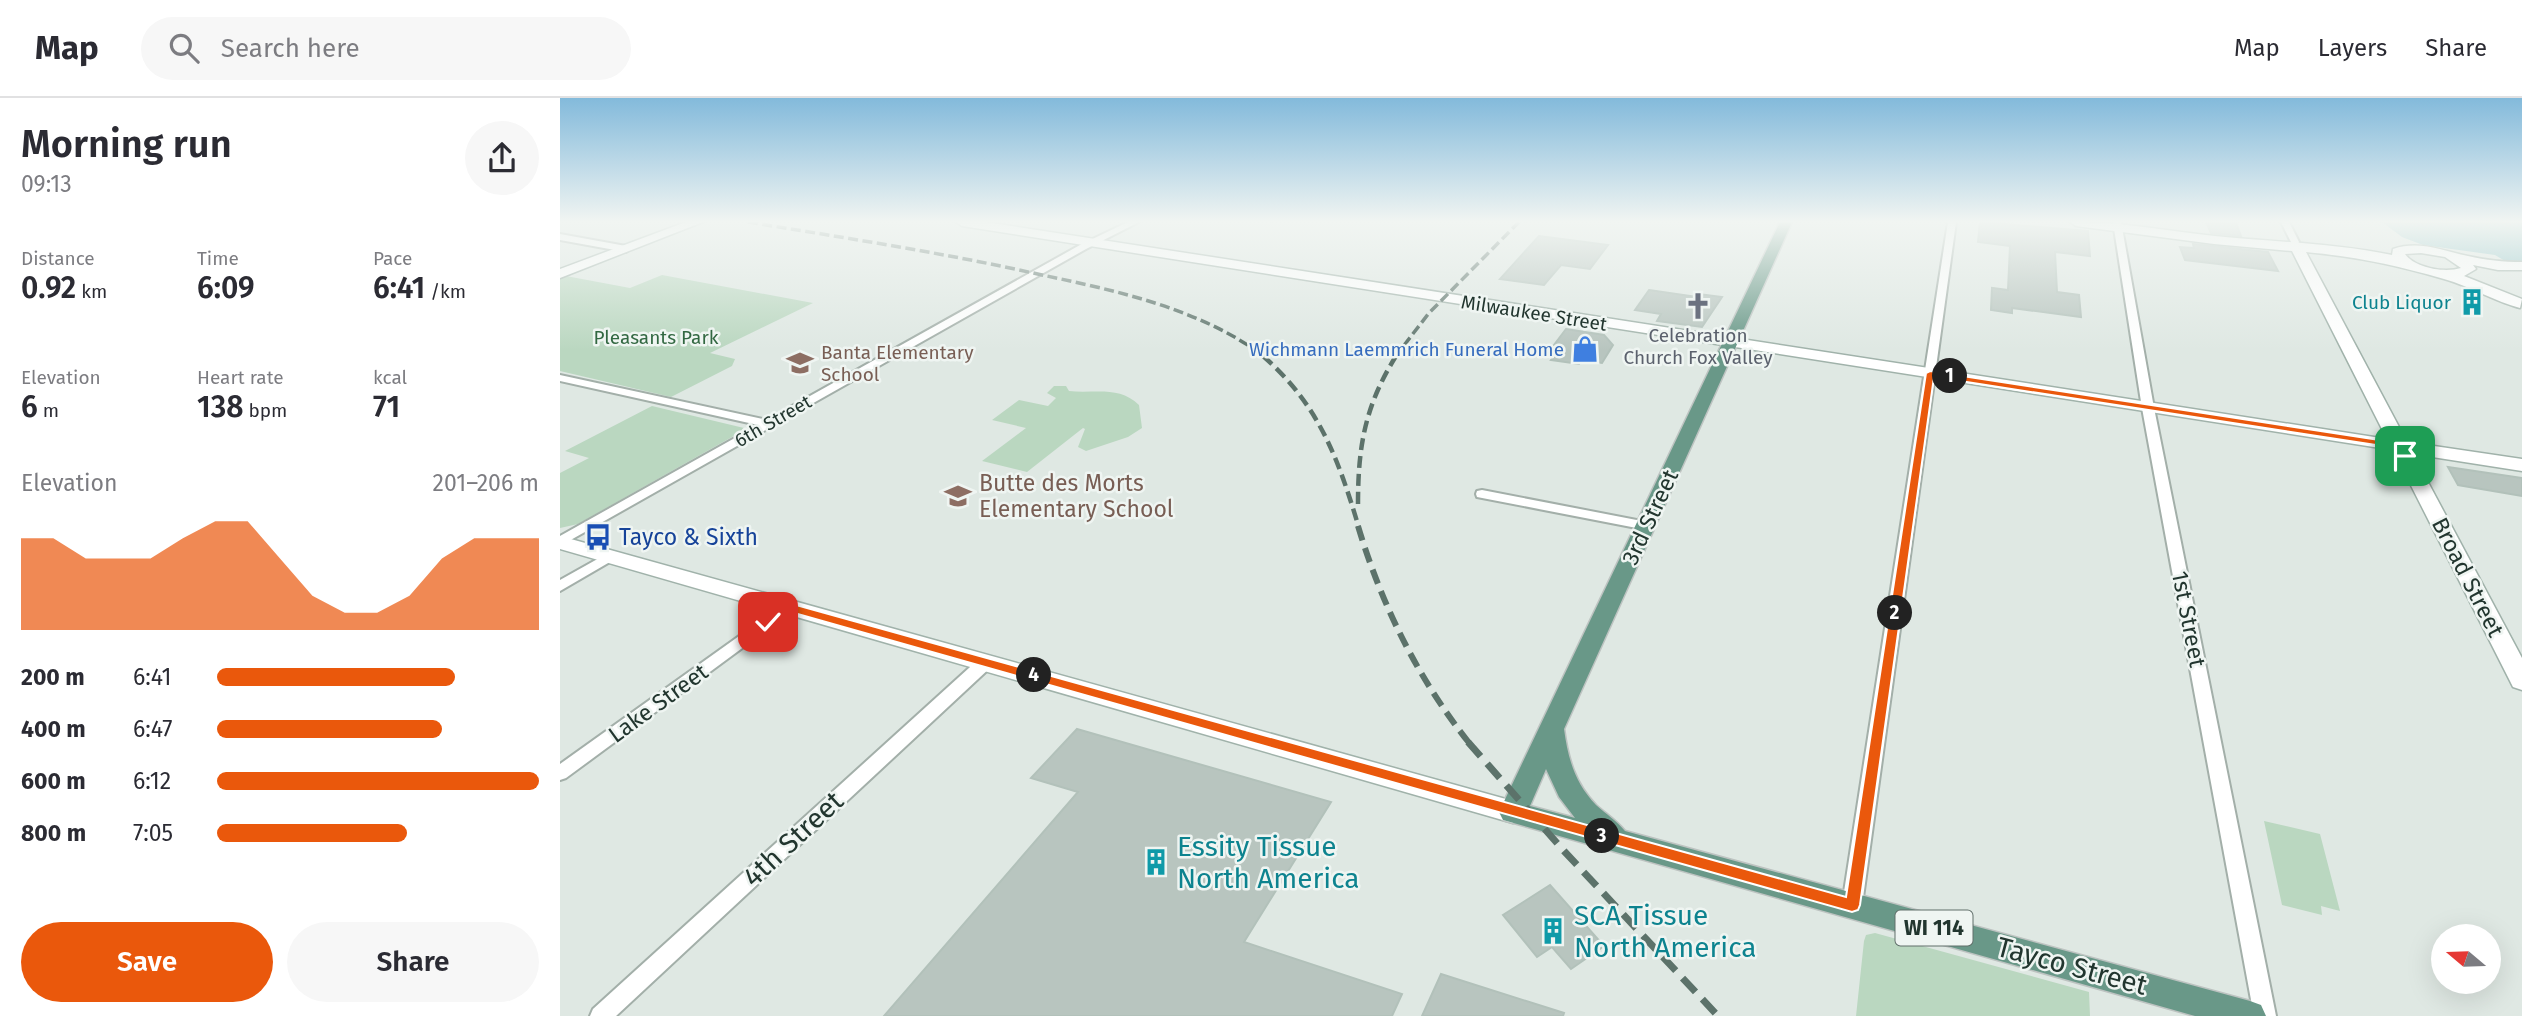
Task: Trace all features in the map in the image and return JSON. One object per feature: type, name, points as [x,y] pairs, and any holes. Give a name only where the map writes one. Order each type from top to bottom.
[{"type":"main road","name":"3rd Street","points":[[1513,812],[1766,265]]},
{"type":"main road","points":[[1551,727],[1554,758],[1561,779],[1573,798],[1618,841]]},
{"type":"main road","name":"Tayco Street","points":[[1513,812],[2250,1016]]},
{"type":"street","points":[[560,274],[584,265]]},
{"type":"street","name":"6th Street","points":[[560,542],[1055,265]]},
{"type":"street","name":"Milwaukee Street","points":[[1233,265],[2522,465]]},
{"type":"street","points":[[1852,905],[1946,265]]},
{"type":"street","name":"1st Street","points":[[2124,265],[2148,408],[2265,1016]]},
{"type":"street","name":"Broad Street","points":[[2306,265],[2522,681]]},
{"type":"street","points":[[2413,265],[2493,291],[2521,305]]},
{"type":"street","points":[[2467,265],[2518,300],[2521,305]]},
{"type":"street","points":[[2436,272],[2458,273],[2498,265],[2522,266]]},
{"type":"street","points":[[560,378],[767,424]]},
{"type":"street","points":[[1482,494],[1647,526]]},
{"type":"street","name":"Tayco Street","points":[[560,542],[1513,812]]},
{"type":"street","points":[[560,586],[610,556]]},
{"type":"street","name":"Lake Street","points":[[560,774],[789,607]]},
{"type":"street","name":"4th Street","points":[[601,1016],[986,662]]},
{"type":"green space","name":"Pleasants Park","points":[[662,275],[813,303],[710,353],[735,359],[732,366],[671,397],[560,371],[560,278],[566,276],[630,288]]},
{"type":"green space","points":[[1054,386],[1066,386],[1069,391],[1123,395],[1139,405],[1142,428],[1128,437],[1086,451],[1078,447],[1085,429],[1083,428],[1027,472],[982,461],[1026,428],[992,420],[1019,400],[1048,406],[1056,398],[1047,393]]},
{"type":"green space","name":"Pleasants Park","points":[[652,406],[744,428],[578,524],[560,528],[560,473],[589,458],[565,451]]},
{"type":"green space","points":[[2264,821],[2320,834],[2340,911],[2321,906],[2322,915],[2282,905]]},
{"type":"green space","points":[[1875,933],[2089,992],[2090,1016],[1856,1016],[1864,941],[1866,935]]},
{"type":"water","points":[[2512,265],[2522,265],[2522,271]]},
{"type":"building","points":[[1513,265],[1593,265],[1590,269],[1561,265],[1544,285],[1500,279]]},
{"type":"building","points":[[2009,265],[2056,265],[2057,292],[2079,295],[2081,317],[2012,308],[2012,313],[1991,310],[1992,288],[2008,290]]},
{"type":"building","points":[[2226,265],[2275,265],[2278,271]]},
{"type":"building","name":"Celebration Church Fox Valley","points":[[1649,290],[1697,297],[1699,294],[1722,297],[1702,327],[1657,321],[1661,314],[1635,310]]},
{"type":"building","name":"Wichmann Laemmrich Funeral Home","points":[[1566,329],[1604,335],[1613,345],[1602,363],[1582,360],[1579,364],[1551,360],[1562,346],[1554,345]]},
{"type":"building","points":[[2448,467],[2522,478],[2522,496],[2458,485]]},
{"type":"building","name":"Essity Tissue North America","points":[[1077,729],[1331,802],[1244,942],[1402,994],[1392,1016],[884,1016],[1078,792],[1031,778]]},
{"type":"building","name":"SCA Tissue North America","points":[[1550,885],[1604,946],[1571,969],[1552,947],[1537,957],[1503,915]]},
{"type":"building","points":[[1441,974],[1564,1013],[1563,1016],[1422,1016]]},
{"type":"railway","points":[[993,265],[1071,281],[1158,304],[1214,326],[1265,357]]},
{"type":"railway","points":[[1395,357],[1429,313],[1477,265]]},
{"type":"railway","points":[[1263,356],[1299,394],[1324,434],[1343,478],[1359,528]]},
{"type":"railway","points":[[1358,504],[1365,427],[1377,392],[1396,356]]},
{"type":"railway","points":[[1358,526],[1378,585],[1404,641],[1434,694],[1470,744]]},
{"type":"railway","points":[[1468,742],[1564,851],[1718,1016]]},
{"type":"place","name":"Club Liquor","points":[[2472,302]]},
{"type":"place","name":"Celebration Church Fox Valley","points":[[1698,306]]},
{"type":"place","name":"Wichmann Laemmrich Funeral Home","points":[[1585,349]]},
{"type":"place","name":"Banta Elementary School","points":[[800,363]]},
{"type":"place","name":"Butte des Morts Elementary School","points":[[958,496]]},
{"type":"place","name":"Tayco & Sixth","points":[[598,537]]},
{"type":"place","name":"Essity Tissue North America","points":[[1156,862]]},
{"type":"place","name":"SCA Tissue North America","points":[[1553,931]]},
{"type":"route","points":[[768,622],[789,607],[1852,905],[1930,373],[2399,446],[2405,456]]}]
